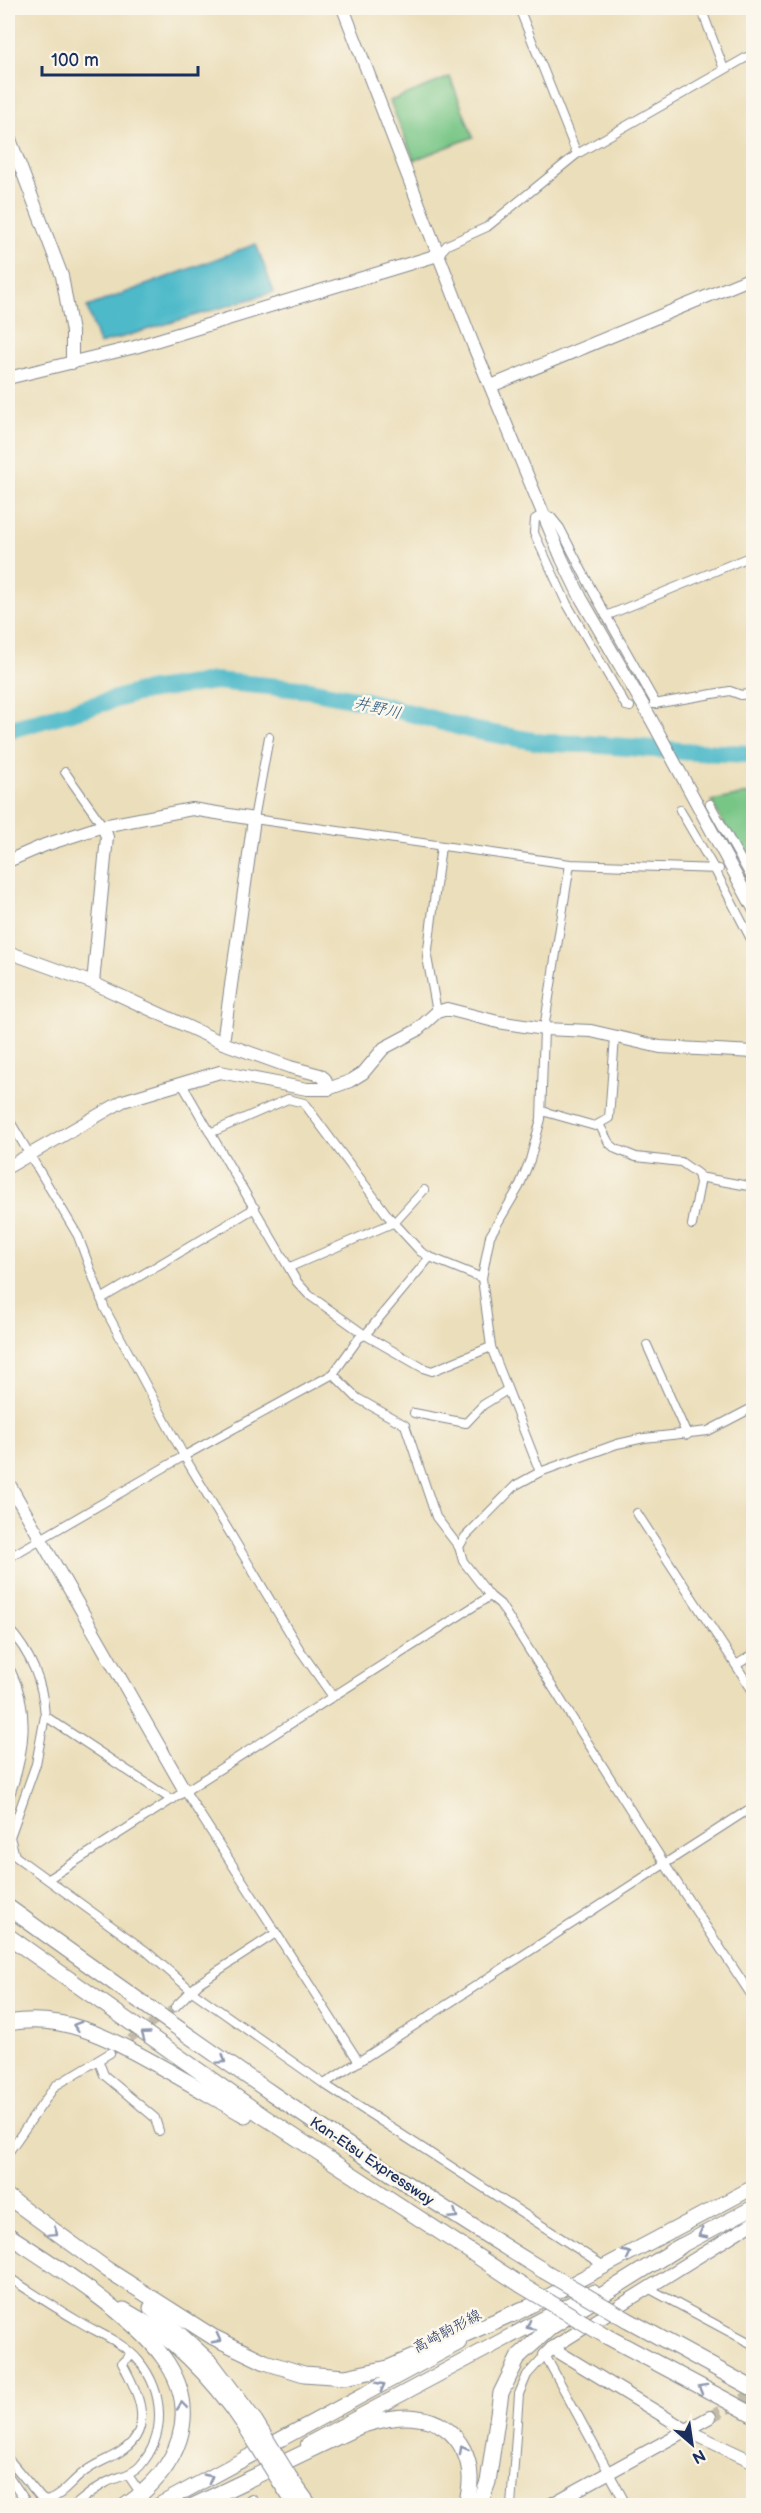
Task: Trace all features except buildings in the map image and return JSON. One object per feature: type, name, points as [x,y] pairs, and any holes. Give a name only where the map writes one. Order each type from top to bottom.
[{"type":"highway","points":[[8,1673],[18,1704],[20,1725],[15,1765],[8,1790]]},
{"type":"highway","points":[[8,1898],[123,1984],[174,2026]]},
{"type":"highway","name":"Kan-Etsu Expressway","points":[[8,1907],[174,2026],[381,2168],[544,2271],[626,2319],[753,2388]]},
{"type":"highway","name":"Kan-Etsu Expressway","points":[[8,1936],[187,2064],[367,2186],[606,2336],[753,2415]]},
{"type":"highway","points":[[8,2023],[27,2019],[50,2020],[92,2031],[112,2040],[367,2186]]},
{"type":"highway","points":[[8,2197],[108,2270],[176,2314],[239,2350],[284,2369],[345,2377],[388,2368],[523,2309]]},
{"type":"highway","points":[[8,2204],[31,2215]]},
{"type":"highway","points":[[9,2236],[92,2293],[134,2326],[162,2355],[172,2370],[182,2401],[181,2437],[175,2453],[156,2480],[125,2505]]},
{"type":"highway","points":[[479,2505],[488,2482],[501,2393],[519,2356],[551,2327],[681,2246]]},
{"type":"highway","points":[[108,2270],[212,2364],[286,2481],[296,2505]]},
{"type":"highway","points":[[92,2293],[138,2317],[172,2341],[206,2373],[251,2424]]},
{"type":"highway","points":[[192,2505],[360,2426],[402,2416],[421,2418],[437,2424],[450,2432],[461,2444],[468,2458],[471,2474],[470,2490],[465,2505]]},
{"type":"highway","points":[[286,2481],[310,2505]]},
{"type":"main road","name":"高崎駒形線","points":[[157,2505],[753,2187]]},
{"type":"main road","points":[[192,2505],[753,2206]]},
{"type":"street","points":[[344,8],[438,255],[542,515],[581,598],[690,791],[753,909]]},
{"type":"street","points":[[519,8],[577,154]]},
{"type":"street","points":[[700,8],[724,69]]},
{"type":"street","points":[[8,378],[135,347],[438,255],[447,245],[488,226],[577,154],[753,53]]},
{"type":"street","points":[[8,135],[62,276],[72,332],[72,363]]},
{"type":"street","points":[[491,386],[753,277]]},
{"type":"street","points":[[630,707],[626,706],[567,604],[534,533],[535,519],[542,515],[551,517],[560,528],[655,704],[730,691],[741,694],[753,693]]},
{"type":"street","points":[[606,616],[753,555]]},
{"type":"street","points":[[223,1043],[254,819],[268,737]]},
{"type":"street","points":[[65,772],[103,826],[107,837],[93,983]]},
{"type":"street","points":[[710,804],[753,883]]},
{"type":"street","points":[[8,861],[45,845],[103,826],[192,809],[570,864],[717,869]]},
{"type":"street","points":[[680,810],[717,869],[753,945]]},
{"type":"street","points":[[437,1012],[427,957],[441,846]]},
{"type":"street","points":[[741,864],[753,861]]},
{"type":"street","points":[[540,1472],[491,1347],[482,1278],[490,1236],[519,1187],[530,1161],[542,1111],[544,1029],[570,864]]},
{"type":"street","points":[[8,952],[93,983],[223,1043],[290,1067],[320,1075],[325,1079],[328,1089]]},
{"type":"street","points":[[8,1167],[123,1101],[220,1072],[307,1089],[328,1089],[350,1081],[363,1073],[384,1048],[416,1031],[437,1012],[447,1009],[498,1022],[544,1029],[591,1031],[660,1047],[753,1052]]},
{"type":"street","points":[[542,1111],[595,1126],[609,1118],[615,1037]]},
{"type":"street","points":[[182,1084],[297,1282],[309,1295],[365,1335],[432,1371],[491,1347]]},
{"type":"street","points":[[210,1133],[288,1099],[304,1103],[388,1216],[421,1252],[482,1278]]},
{"type":"street","points":[[8,1118],[78,1236],[101,1299],[184,1455],[300,1650],[333,1696]]},
{"type":"street","points":[[599,1124],[609,1143],[616,1149],[636,1157],[681,1162],[690,1167],[699,1177],[700,1183],[692,1226]]},
{"type":"street","points":[[699,1177],[753,1187]]},
{"type":"street","points":[[290,1267],[395,1222],[424,1190]]},
{"type":"street","points":[[101,1299],[255,1208]]},
{"type":"street","points":[[8,1558],[184,1455],[333,1374],[359,1338],[365,1335],[430,1257]]},
{"type":"street","points":[[647,1345],[687,1435]]},
{"type":"street","points":[[333,1374],[357,1398],[405,1425],[436,1517],[459,1547],[464,1561],[490,1596],[500,1604],[753,1999]]},
{"type":"street","points":[[414,1413],[466,1423],[483,1405],[507,1390]]},
{"type":"street","points":[[459,1547],[465,1537],[516,1485],[540,1472],[617,1444],[644,1438],[708,1431],[753,1407]]},
{"type":"street","points":[[8,1482],[185,1791],[359,2062]]},
{"type":"street","points":[[637,1513],[753,1693]]},
{"type":"street","points":[[48,1879],[490,1596]]},
{"type":"street","points":[[8,1628],[34,1666],[44,1700],[45,1716],[36,1764],[10,1837],[15,1856],[146,1951],[192,1991],[324,2084],[604,2266]]},
{"type":"street","points":[[735,1665],[753,1654]]},
{"type":"street","points":[[45,1716],[172,1800]]},
{"type":"street","points":[[324,2084],[753,1806]]},
{"type":"street","points":[[175,2007],[199,1983],[276,1934]]},
{"type":"street","points":[[8,2153],[55,2086],[110,2054]]},
{"type":"street","points":[[99,2062],[104,2075],[154,2118],[159,2131]]},
{"type":"street","points":[[511,2505],[519,2394],[526,2375],[549,2352],[753,2222]]},
{"type":"street","points":[[8,2277],[121,2345],[138,2360],[157,2393],[161,2413],[152,2450],[139,2467],[128,2475],[105,2482],[74,2505]]},
{"type":"street","points":[[648,2288],[753,2345]]},
{"type":"street","points":[[549,2352],[688,2431],[753,2462]]},
{"type":"street","points":[[549,2352],[609,2474],[627,2505]]},
{"type":"street","points":[[8,2462],[11,2462],[42,2499],[47,2501],[54,2499],[82,2473],[101,2460],[124,2450],[135,2438],[141,2419],[138,2392],[122,2364],[131,2354]]},
{"type":"street","points":[[548,2505],[609,2474],[710,2417]]},
{"type":"street","points":[[8,2475],[29,2505]]},
{"type":"street","points":[[128,2475],[139,2490]]},
{"type":"street","points":[[239,2505],[252,2499],[256,2505]]},
{"type":"green space","points":[[450,77],[473,137],[414,160],[390,101]]},
{"type":"green space","points":[[753,793],[753,854],[743,857],[711,801]]},
{"type":"water","points":[[256,244],[274,292],[99,344],[87,307]]},
{"type":"waterway","name":"井野川","points":[[8,730],[140,692],[215,681],[310,690],[366,701],[472,730],[545,743],[754,754]]},
{"type":"tunnel","points":[[110,2053],[175,2007]]},
{"type":"tunnel","points":[[710,2417],[754,2394]]}]
